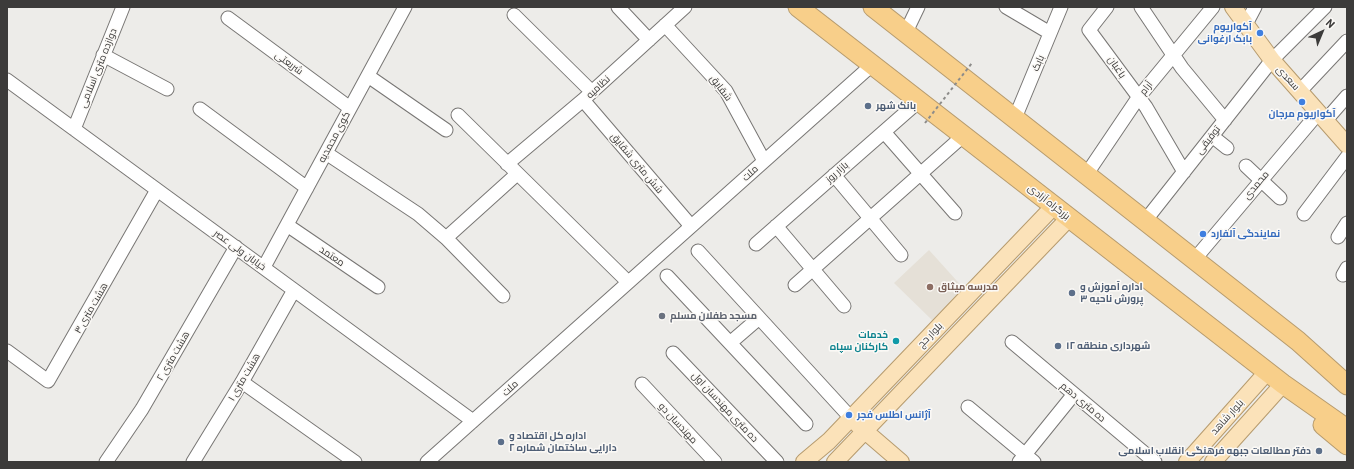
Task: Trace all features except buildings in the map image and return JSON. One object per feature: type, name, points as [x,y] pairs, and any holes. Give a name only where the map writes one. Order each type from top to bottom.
[{"type":"highway","name":"بزرگراه آزادی","points":[[798,7],[1267,372],[1331,416],[1347,429]]},
{"type":"highway","points":[[873,7],[1298,341],[1347,385]]},
{"type":"highway","points":[[1298,341],[1347,371]]},
{"type":"highway","name":"بزرگراه آزادی","points":[[1300,396],[1323,425],[1347,445]]},
{"type":"main road","name":"سعدی","points":[[1233,7],[1272,60],[1347,146]]},
{"type":"main road","name":"بلوار حج","points":[[804,462],[829,441],[1054,206]]},
{"type":"main road","name":"بلوار حج","points":[[835,462],[1068,218]]},
{"type":"main road","points":[[1035,226],[1050,238]]},
{"type":"main road","name":"بلوار شاهد","points":[[1187,462],[1267,372]]},
{"type":"main road","name":"بلوار شاهد","points":[[1213,462],[1283,384]]},
{"type":"main road","points":[[1245,397],[1260,409]]},
{"type":"main road","points":[[851,418],[865,432],[901,462]]},
{"type":"street","name":"دوازده متری اسلامی","points":[[74,129],[123,7]]},
{"type":"street","name":"کوی محمدیه","points":[[264,267],[405,7]]},
{"type":"street","points":[[618,7],[649,40]]},
{"type":"street","name":"نظامیه","points":[[507,164],[588,96],[685,7]]},
{"type":"street","points":[[906,32],[918,7]]},
{"type":"street","points":[[1006,7],[1050,33]]},
{"type":"street","name":"بابک","points":[[1015,118],[1061,7]]},
{"type":"street","name":"باغبان","points":[[1107,7],[1089,30],[1107,52],[1138,98],[1146,107],[1184,172]]},
{"type":"street","points":[[1141,7],[1182,68],[1225,120]]},
{"type":"street","name":"آرام","points":[[1086,174],[1138,98],[1213,7]]},
{"type":"street","points":[[1246,24],[1255,7]]},
{"type":"street","name":"توفیقی","points":[[1145,221],[1272,60],[1326,7]]},
{"type":"street","name":"شش متری شقایق","points":[[514,15],[588,96],[690,226]]},
{"type":"street","name":"شریعتی","points":[[228,18],[350,108]]},
{"type":"street","name":"شقایق","points":[[665,25],[726,91],[764,161]]},
{"type":"street","points":[[1300,91],[1347,41]]},
{"type":"street","points":[[104,55],[167,89]]},
{"type":"street","name":"ملت","points":[[427,462],[872,65]]},
{"type":"street","points":[[368,76],[446,130]]},
{"type":"street","name":"خیابان ولی عصر","points":[[8,83],[264,267],[473,421]]},
{"type":"street","name":"محمدی","points":[[1194,260],[1261,179],[1322,116],[1347,96]]},
{"type":"street","name":"بازار روز","points":[[756,244],[918,101]]},
{"type":"street","points":[[200,110],[307,188]]},
{"type":"street","points":[[458,115],[628,282]]},
{"type":"street","points":[[884,132],[954,213]]},
{"type":"street","points":[[795,285],[963,136]]},
{"type":"street","points":[[1212,136],[1228,148]]},
{"type":"street","points":[[326,153],[418,214],[446,238],[504,296]]},
{"type":"street","points":[[1304,214],[1347,157]]},
{"type":"street","points":[[1246,166],[1280,198]]},
{"type":"street","points":[[446,238],[517,174]]},
{"type":"street","points":[[834,175],[901,255]]},
{"type":"street","name":"هشت متری ۳","points":[[7,351],[48,381],[157,190]]},
{"type":"street","points":[[1338,237],[1347,223]]},
{"type":"street","name":"معتمد","points":[[287,225],[378,286]]},
{"type":"street","points":[[776,226],[844,306]]},
{"type":"street","name":"هشت متری ۲","points":[[106,462],[142,409],[236,247]]},
{"type":"street","points":[[698,251],[851,418]]},
{"type":"street","points":[[667,276],[806,424]]},
{"type":"street","name":"هشت متری ۱","points":[[193,462],[242,382],[294,290]]},
{"type":"street","points":[[730,343],[759,318]]},
{"type":"street","name":"ده متری دهم","points":[[1012,342],[1155,462]]},
{"type":"street","name":"ده متری مهندسان اول","points":[[673,353],[777,462]]},
{"type":"street","points":[[242,382],[356,462]]},
{"type":"street","name":"مهندسان دو","points":[[642,384],[715,462]]},
{"type":"street","points":[[968,406],[1026,460],[1074,394]]},
{"type":"path","points":[[925,123],[972,63]]},
{"type":"shaded area","name":"مدرسه میثاق","points":[[929,250],[966,291],[933,321],[894,283]]},
{"type":"place","name":"آکواریوم بابک ارغوانی","points":[[1260,33]]},
{"type":"place","name":"آکواریوم مرجان","points":[[1302,102]]},
{"type":"place","name":"بانک شهر","points":[[868,106]]},
{"type":"place","name":"نمایندگی آلفارد","points":[[1203,234]]},
{"type":"place","name":"مدرسه میثاق","points":[[930,287]]},
{"type":"place","name":"اداره آموزش و پرورش ناحیه ۳","points":[[1072,293]]},
{"type":"place","name":"مسجد طفلان مسلم","points":[[662,316]]},
{"type":"place","name":"خدمات کارکنان سپاه","points":[[896,341]]},
{"type":"place","name":"شهرداری منطقه ۱۲","points":[[1058,346]]},
{"type":"place","name":"آژانس اطلس فجر","points":[[849,415]]},
{"type":"place","name":"اداره کل اقتصاد و دارایی ساختمان شماره ۲","points":[[501,442]]},
{"type":"place","name":"دفتر مطالعات جبهه فرهنگی انقلاب اسلامی","points":[[1319,451]]}]
